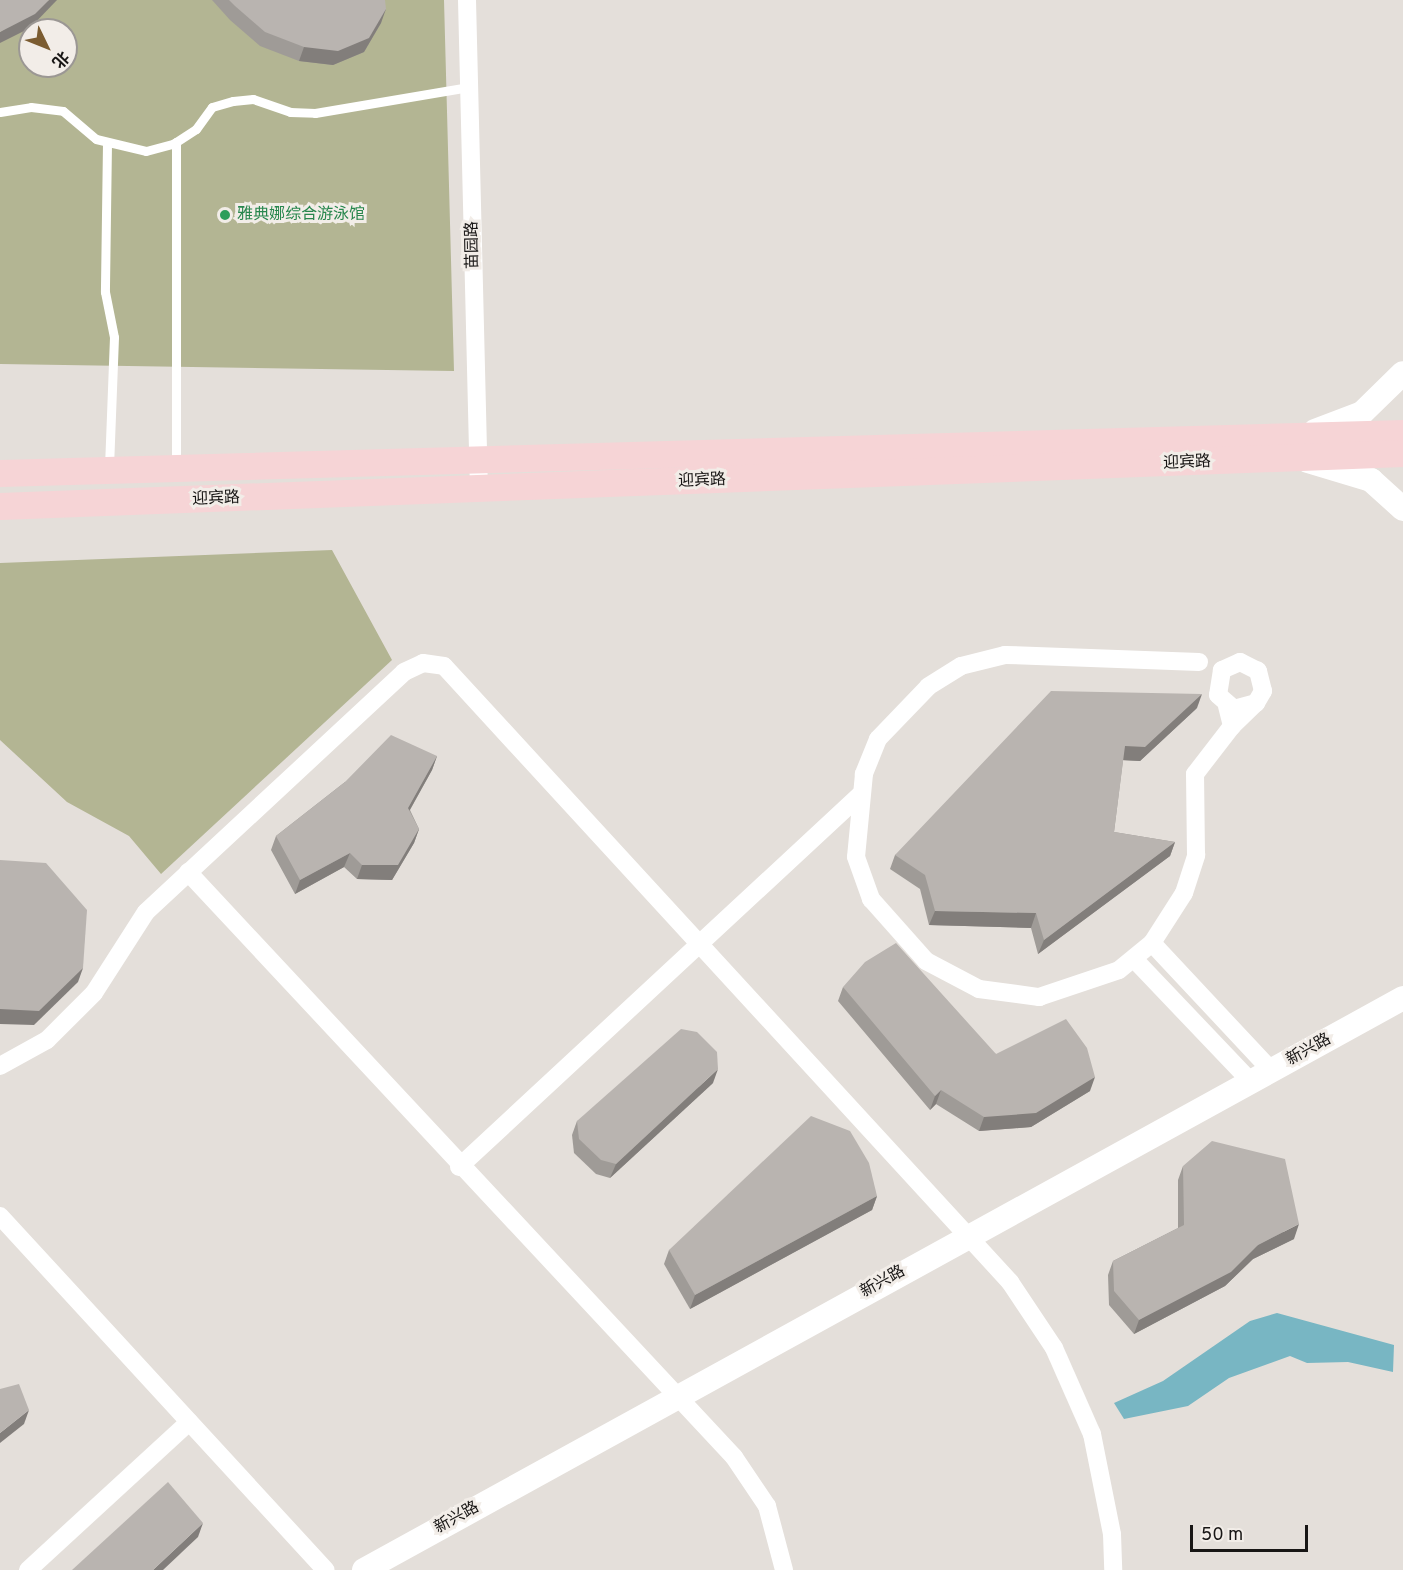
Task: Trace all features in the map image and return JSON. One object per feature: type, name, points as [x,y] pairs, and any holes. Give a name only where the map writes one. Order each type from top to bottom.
[{"type":"main road","name":"迎宾路","points":[[0,506],[479,490],[1299,447],[1403,433]]},
{"type":"main road","name":"迎宾路","points":[[0,473],[478,456],[1299,447],[1403,453]]},
{"type":"street","name":"苗园路","points":[[467,0],[479,490]]},
{"type":"street","points":[[1299,447],[1362,413],[1403,373]]},
{"type":"street","points":[[1299,447],[1371,480],[1403,509]]},
{"type":"street","points":[[1005,655],[1240,662],[1262,677],[1256,703],[1232,726],[1195,774],[1196,855],[1184,893],[1152,943],[1134,960],[1079,988],[1039,997],[979,989],[952,977],[926,961],[871,900],[856,857],[859,796],[878,738],[928,687],[961,666],[1005,655]]},
{"type":"street","points":[[1199,662],[1216,682],[1227,706],[1232,726]]},
{"type":"street","points":[[1216,682],[1227,666],[1240,662]]},
{"type":"street","points":[[0,1066],[39,1047],[94,993],[146,912],[188,872],[404,672],[434,663],[452,673],[971,1234],[1039,1323],[1075,1390],[1103,1479],[1113,1570]]},
{"type":"street","points":[[1227,706],[1242,709],[1256,703]]},
{"type":"street","points":[[459,1167],[859,796]]},
{"type":"street","points":[[188,872],[459,1167],[753,1480],[778,1534],[784,1570]]},
{"type":"street","points":[[1152,943],[1261,1076]]},
{"type":"street","points":[[1134,960],[1261,1076]]},
{"type":"street","name":"新兴路","points":[[364,1570],[676,1396],[1403,998]]},
{"type":"street","points":[[0,1216],[326,1570]]},
{"type":"street","points":[[28,1570],[189,1422]]},
{"type":"lane","points":[[0,112],[63,111],[107,143],[146,151],[176,142],[196,129],[212,107],[233,101],[253,99],[290,112],[315,113],[469,87]]},
{"type":"lane","points":[[176,142],[176,467]]},
{"type":"lane","points":[[107,143],[105,292],[114,337],[109,470]]},
{"type":"green space","name":"雅典娜综合游泳馆","points":[[0,0],[444,0],[454,371],[0,364]]},
{"type":"green space","points":[[332,550],[392,660],[161,874],[129,836],[67,802],[0,740],[0,563]]},
{"type":"water","points":[[1277,1313],[1394,1345],[1393,1372],[1348,1362],[1307,1363],[1290,1356],[1229,1378],[1188,1406],[1124,1419],[1114,1403],[1163,1381],[1250,1321]]},
{"type":"building","points":[[0,0],[49,0],[35,14],[27,18],[18,18],[18,23],[0,32]]},
{"type":"building","points":[[229,0],[385,0],[386,9],[369,38],[338,51],[304,47],[265,32]]},
{"type":"building","points":[[1051,691],[1202,694],[1145,747],[1125,746],[1114,832],[1175,842],[1044,940],[1036,913],[935,911],[925,875],[895,855]]},
{"type":"building","points":[[391,735],[437,756],[408,808],[419,829],[398,865],[362,865],[350,853],[300,880],[276,836],[345,782]]},
{"type":"building","points":[[0,860],[46,863],[87,910],[83,968],[39,1011],[0,1009]]},
{"type":"building","points":[[896,943],[996,1054],[1066,1019],[1087,1048],[1095,1077],[1036,1113],[984,1117],[941,1090],[935,1096],[843,987],[865,962]]},
{"type":"building","points":[[681,1029],[697,1032],[717,1052],[718,1069],[616,1164],[601,1160],[579,1139],[577,1121]]},
{"type":"building","points":[[811,1116],[850,1131],[869,1163],[877,1196],[695,1295],[669,1250]]},
{"type":"building","points":[[1212,1141],[1285,1159],[1299,1224],[1258,1245],[1231,1272],[1139,1320],[1114,1291],[1113,1261],[1184,1225],[1183,1166]]},
{"type":"building","points":[[19,1384],[29,1410],[0,1433],[0,1389]]},
{"type":"building","points":[[168,1482],[203,1523],[153,1570],[72,1570]]},
{"type":"place","name":"雅典娜综合游泳馆","points":[[225,215]]}]
